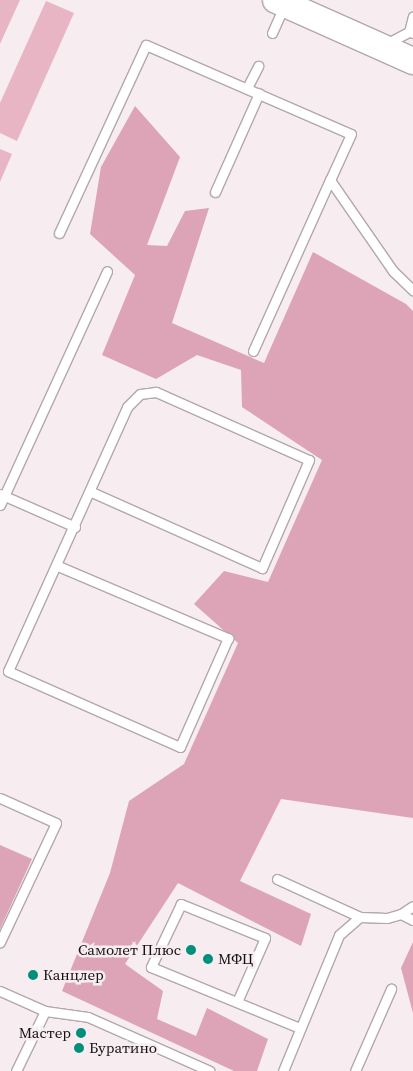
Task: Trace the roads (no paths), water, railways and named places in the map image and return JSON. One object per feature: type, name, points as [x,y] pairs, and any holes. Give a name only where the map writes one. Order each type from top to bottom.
[{"type":"main road","points":[[281,2],[413,61]]},
{"type":"lane","points":[[272,33],[281,2]]},
{"type":"lane","points":[[382,47],[411,32],[413,16]]},
{"type":"lane","points":[[59,233],[146,45],[351,134],[253,351]]},
{"type":"lane","points":[[247,88],[258,66]]},
{"type":"lane","points":[[215,192],[259,93]]},
{"type":"lane","points":[[330,180],[393,271],[413,290]]},
{"type":"lane","points":[[0,505],[2,495],[107,271]]},
{"type":"lane","points":[[58,566],[228,638],[180,747],[8,671],[58,566],[127,406],[140,394],[156,392],[309,460],[262,568],[90,492]]},
{"type":"lane","points":[[2,495],[75,527]]},
{"type":"lane","points":[[0,798],[56,824],[0,942]]},
{"type":"lane","points":[[277,879],[360,917],[401,914],[413,906]]},
{"type":"lane","points":[[237,1002],[265,938],[181,904],[151,967],[300,1028]]},
{"type":"lane","points":[[401,914],[413,920]]},
{"type":"lane","points":[[283,1071],[339,935],[360,917]]},
{"type":"lane","points":[[355,1071],[392,989]]},
{"type":"lane","points":[[0,991],[45,1011],[88,1017],[210,1071]]},
{"type":"lane","points":[[16,1071],[45,1011]]},
{"type":"place","name":"Самолет Плюс","points":[[191,950]]},
{"type":"place","name":"МФЦ","points":[[208,959]]},
{"type":"place","name":"Канцлер","points":[[33,975]]},
{"type":"place","name":"Мастер","points":[[81,1033]]},
{"type":"place","name":"Буратино","points":[[79,1048]]}]
